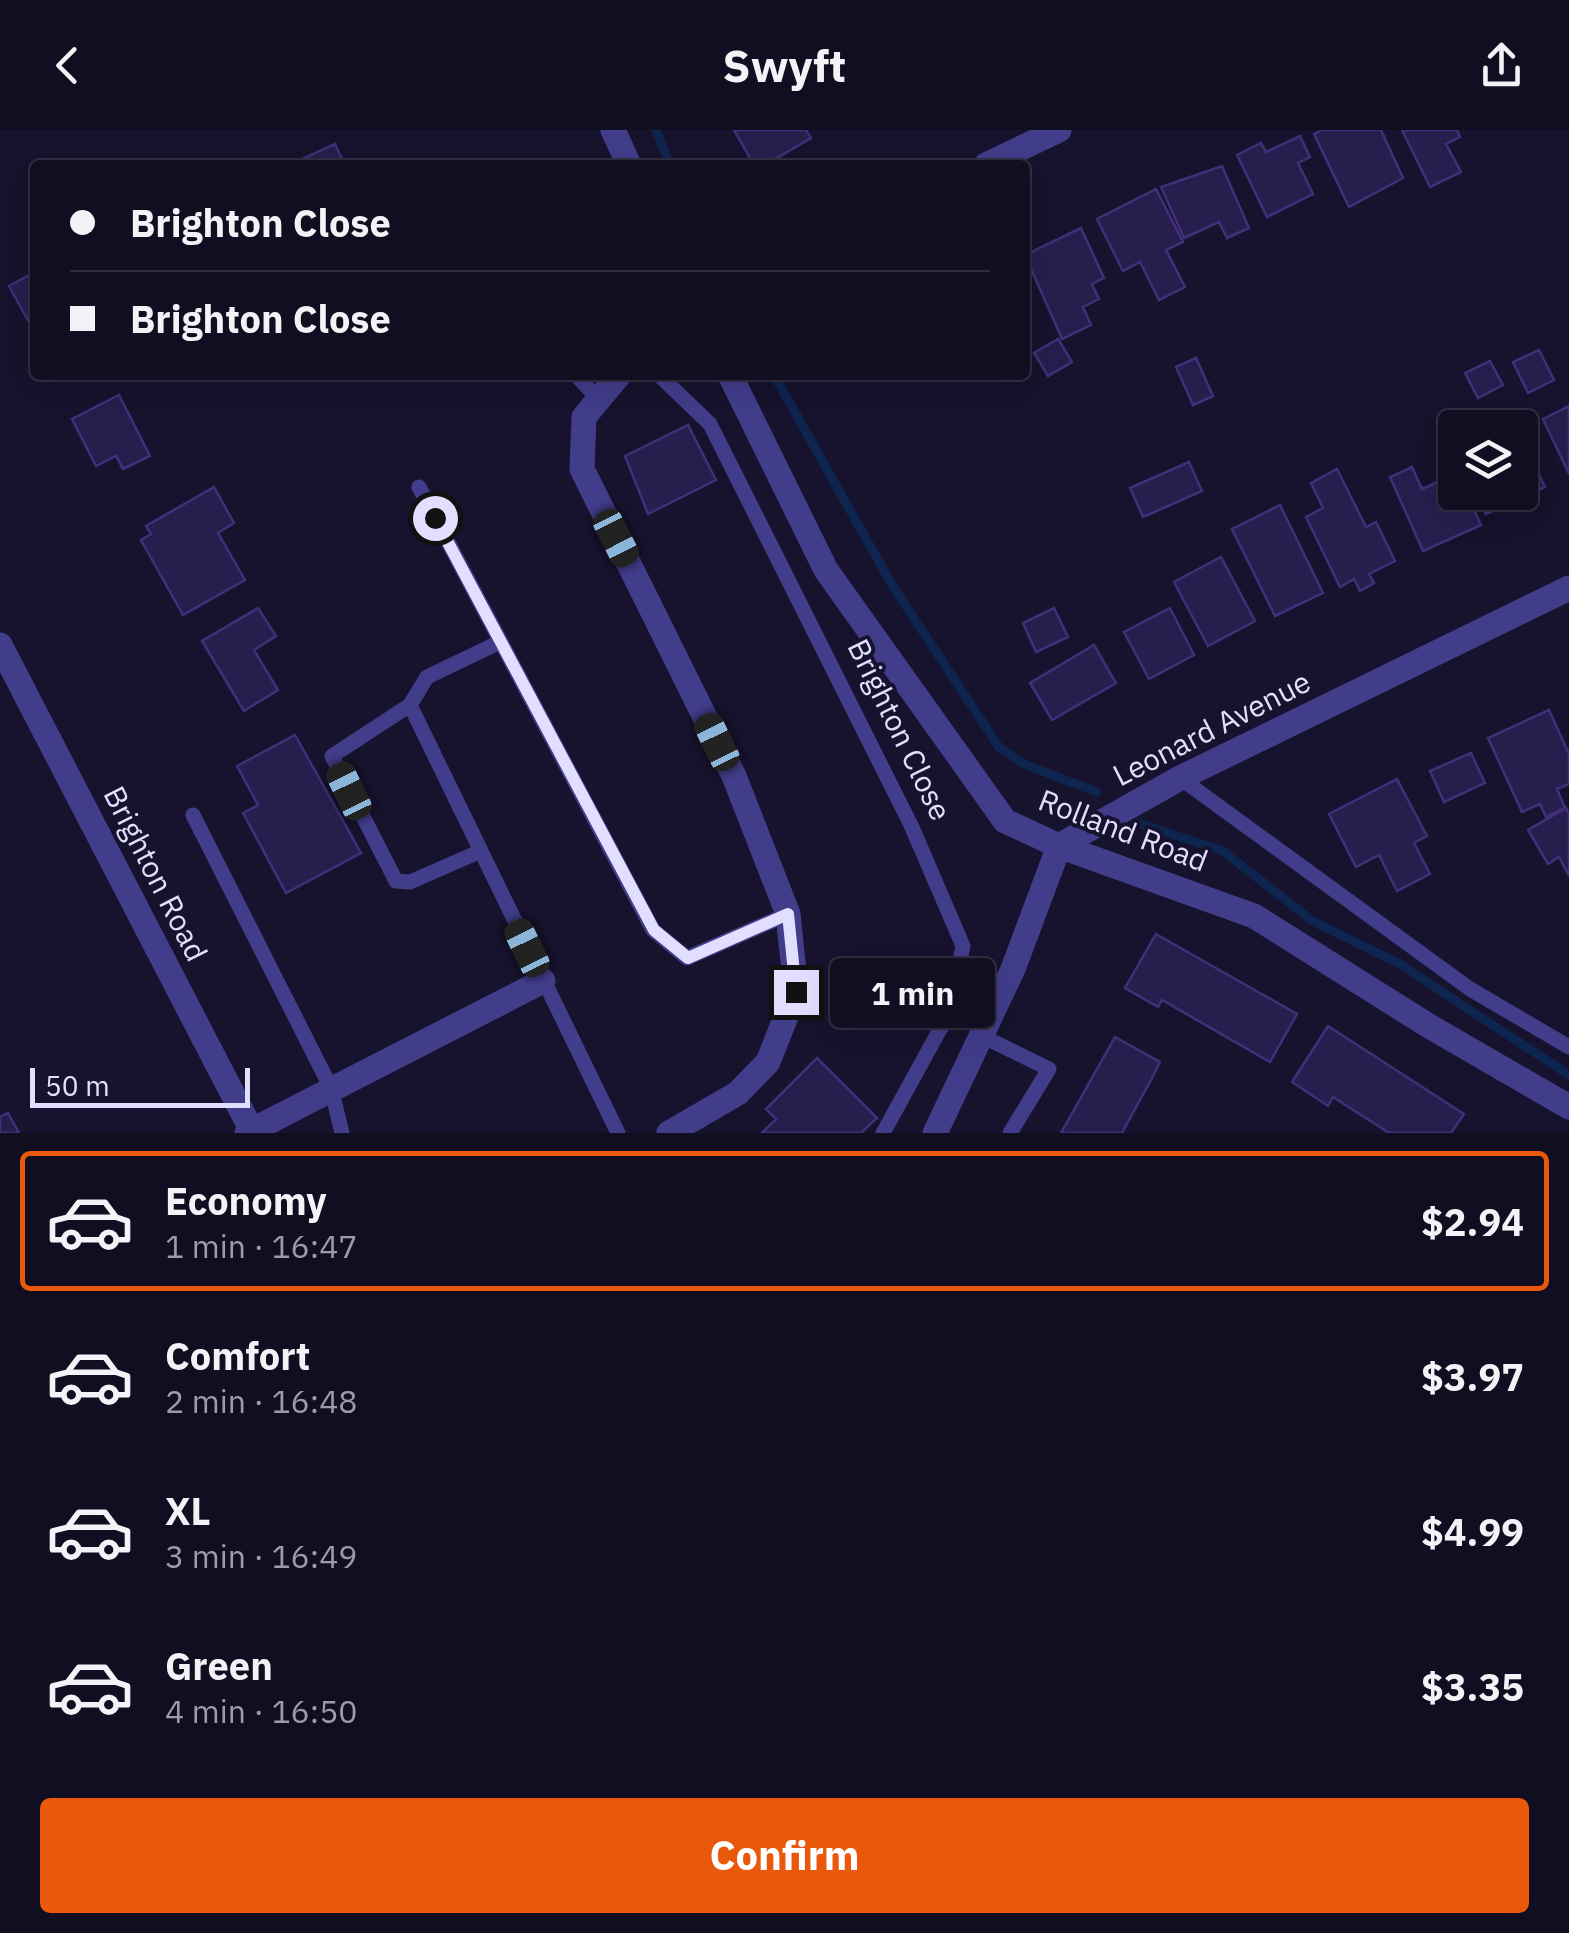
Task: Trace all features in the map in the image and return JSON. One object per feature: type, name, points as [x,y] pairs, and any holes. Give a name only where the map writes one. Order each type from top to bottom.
[{"type":"street","points":[[613,130],[627,160]]},
{"type":"street","points":[[996,160],[1059,130]]},
{"type":"street","points":[[615,380],[584,417],[582,470],[734,776],[788,914],[796,992],[768,1062],[738,1093],[669,1133]]},
{"type":"street","name":"Rolland Road","points":[[732,380],[826,570],[1006,821],[1059,846],[1254,916],[1569,1107]]},
{"type":"street","name":"Leonard Avenue","points":[[1059,846],[1180,778],[1569,588]]},
{"type":"street","name":"Brighton Road","points":[[0,644],[250,1132]]},
{"type":"street","points":[[935,1133],[984,1036],[1059,846]]},
{"type":"street","points":[[250,1132],[543,981]]},
{"type":"lane","points":[[581,380],[598,399]]},
{"type":"lane","name":"Brighton Close","points":[[664,380],[710,424],[911,825],[963,946],[949,1013],[883,1133]]},
{"type":"lane","points":[[419,486],[654,930],[688,958],[788,914]]},
{"type":"lane","points":[[481,851],[410,882],[396,881],[332,756],[410,705],[427,677],[500,642]]},
{"type":"lane","points":[[410,705],[618,1133]]},
{"type":"lane","points":[[1180,778],[1470,989],[1569,1048]]},
{"type":"lane","points":[[193,815],[331,1088],[342,1133]]},
{"type":"lane","points":[[984,1036],[1049,1070],[1010,1133]]},
{"type":"building","points":[[734,130],[806,130],[811,138],[774,160],[751,160]]},
{"type":"building","points":[[1322,130],[1381,130],[1403,178],[1349,207],[1314,134]]},
{"type":"building","points":[[1402,130],[1457,130],[1460,137],[1446,144],[1461,172],[1430,187]]},
{"type":"building","points":[[1300,136],[1310,157],[1298,163],[1313,194],[1267,217],[1237,155],[1261,143],[1266,152]]},
{"type":"building","points":[[335,144],[343,160],[302,160]]},
{"type":"building","points":[[1222,166],[1249,228],[1227,238],[1219,222],[1184,238],[1161,187]]},
{"type":"building","points":[[1156,189],[1183,242],[1166,250],[1185,287],[1159,300],[1140,262],[1123,271],[1097,219]]},
{"type":"building","points":[[1081,228],[1104,278],[1092,284],[1099,299],[1083,307],[1091,325],[1062,339],[1030,266],[1030,253]]},
{"type":"building","points":[[30,275],[30,324],[9,286]]},
{"type":"building","points":[[1058,339],[1072,362],[1048,376],[1034,353]]},
{"type":"building","points":[[1539,350],[1554,380],[1528,393],[1513,362]]},
{"type":"building","points":[[1196,358],[1213,396],[1193,405],[1176,367]]},
{"type":"building","points":[[1490,361],[1503,385],[1478,398],[1465,373]]},
{"type":"building","points":[[119,395],[150,456],[123,469],[116,456],[96,466],[72,419]]},
{"type":"building","points":[[1569,406],[1569,474],[1543,419]]},
{"type":"building","points":[[688,425],[716,480],[648,514],[625,456]]},
{"type":"building","points":[[1189,462],[1202,491],[1143,517],[1130,488]]},
{"type":"building","points":[[1412,467],[1422,489],[1438,482],[1438,510],[1474,510],[1481,525],[1423,551],[1390,477]]},
{"type":"building","points":[[1337,469],[1366,527],[1376,522],[1395,561],[1369,574],[1374,583],[1360,591],[1354,579],[1340,587],[1306,517],[1323,508],[1311,483]]},
{"type":"building","points":[[214,487],[234,523],[218,533],[245,580],[183,615],[141,540],[151,534],[146,526]]},
{"type":"building","points":[[1280,505],[1323,593],[1275,616],[1232,529]]},
{"type":"building","points":[[1221,557],[1255,621],[1208,646],[1174,582]]},
{"type":"building","points":[[258,608],[276,636],[254,650],[278,690],[244,711],[202,641]]},
{"type":"building","points":[[1054,608],[1068,637],[1036,652],[1023,623]]},
{"type":"building","points":[[1170,608],[1194,655],[1149,679],[1124,632]]},
{"type":"building","points":[[1094,645],[1116,683],[1052,720],[1030,683]]},
{"type":"building","points":[[1549,710],[1569,754],[1569,784],[1557,789],[1565,808],[1546,817],[1540,804],[1522,812],[1488,738]]},
{"type":"building","points":[[295,735],[361,853],[286,893],[243,813],[258,805],[237,766]]},
{"type":"building","points":[[1471,753],[1485,783],[1444,802],[1430,771]]},
{"type":"building","points":[[1397,779],[1427,836],[1414,843],[1430,874],[1397,891],[1379,855],[1356,867],[1329,814]]},
{"type":"building","points":[[1566,808],[1569,876],[1559,857],[1548,864],[1528,830]]},
{"type":"building","points":[[1156,934],[1297,1014],[1270,1062],[1162,1000],[1158,1007],[1125,988]]},
{"type":"building","points":[[1328,1026],[1464,1114],[1451,1133],[1389,1133],[1333,1097],[1328,1106],[1292,1082]]},
{"type":"building","points":[[1115,1037],[1160,1062],[1122,1133],[1061,1133]]},
{"type":"building","points":[[817,1058],[877,1118],[861,1133],[762,1133],[776,1119],[766,1109]]},
{"type":"building","points":[[8,1113],[19,1133],[0,1133],[0,1117]]},
{"type":"waterway","points":[[656,130],[668,160]]},
{"type":"waterway","points":[[777,380],[892,585],[999,747],[1024,764],[1097,792]]},
{"type":"waterway","points":[[1138,823],[1223,851],[1314,922],[1400,964],[1569,1075]]},
{"type":"route","points":[[435,518],[654,930],[688,958],[788,914],[796,992]]}]
